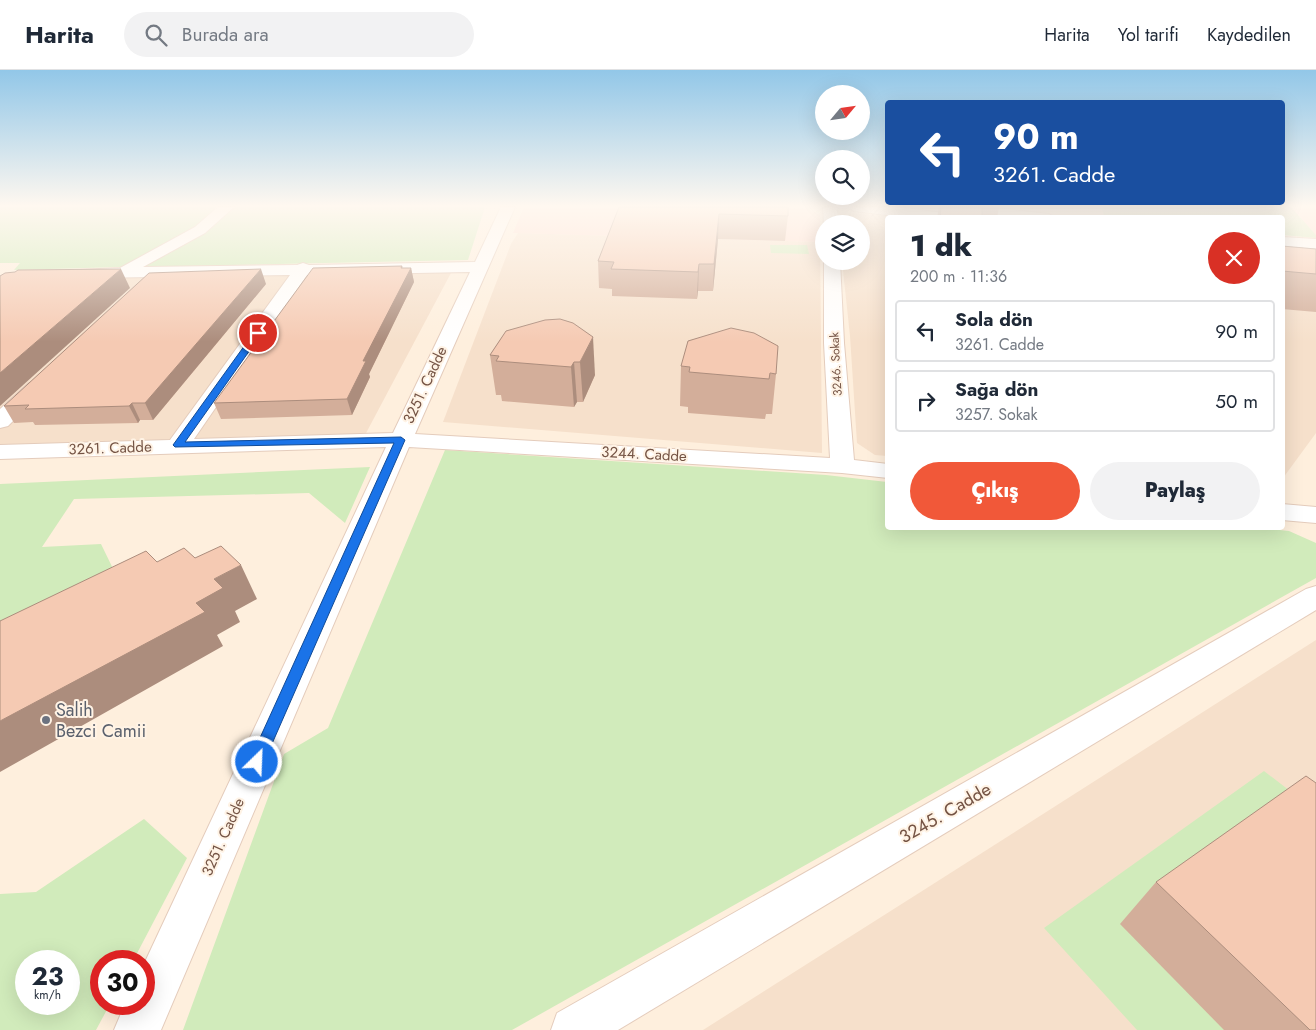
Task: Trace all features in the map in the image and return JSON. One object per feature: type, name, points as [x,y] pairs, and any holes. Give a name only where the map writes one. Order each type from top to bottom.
[{"type":"street","points":[[122,272],[160,252]]},
{"type":"street","name":"3251. Cadde","points":[[137,1030],[487,252]]},
{"type":"street","points":[[1285,252],[1316,256]]},
{"type":"street","points":[[67,274],[303,268],[480,267]]},
{"type":"street","points":[[178,445],[303,268]]},
{"type":"street","name":"3246. Sokak","points":[[832,270],[834,343],[842,466]]},
{"type":"street","points":[[138,292],[159,272]]},
{"type":"street","points":[[0,421],[51,374]]},
{"type":"street","name":"3244. Cadde","points":[[401,440],[885,470]]},
{"type":"street","name":"3261. Cadde","points":[[0,452],[178,445],[401,440]]},
{"type":"street","points":[[1285,512],[1316,515]]},
{"type":"street","name":"3245. Cadde","points":[[574,1030],[1316,596]]},
{"type":"shaded area","points":[[508,252],[815,252],[815,270],[820,270],[822,453],[443,422]]},
{"type":"shaded area","points":[[870,252],[885,252],[885,456],[875,455],[857,443],[850,336],[843,270],[870,270]]},
{"type":"shaded area","points":[[1285,258],[1316,261],[1316,433],[1285,475]]},
{"type":"shaded area","points":[[452,271],[365,435],[0,446],[0,289],[19,279]]},
{"type":"shaded area","points":[[1316,640],[1316,1030],[703,1030],[919,893]]},
{"type":"green space","points":[[0,252],[154,252],[130,265],[121,267],[14,270],[20,263],[0,263]]},
{"type":"green space","points":[[165,252],[471,252],[468,260],[138,267]]},
{"type":"green space","points":[[809,252],[809,254],[771,253]]},
{"type":"green space","points":[[445,450],[826,475],[885,482],[885,530],[1280,530],[1289,531],[1316,543],[1316,578],[512,1030],[183,1030],[284,754],[328,728]]},
{"type":"green space","points":[[370,467],[345,523],[309,493],[74,499],[42,547],[101,544],[121,585],[0,660],[0,484]]},
{"type":"green space","points":[[1264,771],[1316,811],[1316,1030],[1137,1030],[1044,928]]},
{"type":"green space","points":[[144,819],[187,858],[139,950],[90,950],[90,1015],[104,1015],[96,1030],[0,1030],[0,894],[36,892]]},
{"type":"building","points":[[602,252],[715,252],[714,264],[699,264],[698,272],[611,269],[614,262],[598,261]]},
{"type":"building","points":[[1285,252],[1316,252],[1316,274],[1285,271]]},
{"type":"building","points":[[402,266],[401,268],[411,268],[363,361],[366,361],[347,399],[214,403],[313,268]]},
{"type":"building","points":[[121,269],[0,373],[0,276],[18,270]]},
{"type":"building","points":[[261,269],[145,403],[132,403],[129,406],[25,409],[29,405],[4,406],[149,273]]},
{"type":"building","points":[[560,319],[573,323],[593,337],[580,362],[574,362],[571,367],[496,361],[499,356],[490,355],[506,331],[545,320]]},
{"type":"building","points":[[731,328],[754,333],[778,346],[776,374],[770,373],[769,379],[689,372],[690,367],[681,366],[688,341]]},
{"type":"building","points":[[221,546],[241,565],[214,579],[223,588],[196,603],[205,612],[0,721],[0,621],[146,551],[157,562],[184,548],[195,558]]},
{"type":"building","points":[[1306,776],[1316,783],[1316,1030],[1310,1030],[1156,882]]},
{"type":"place","name":"Salih Bezci Camii","points":[[46,720]]},
{"type":"route","points":[[257,762],[401,440],[178,445],[258,333]]}]
